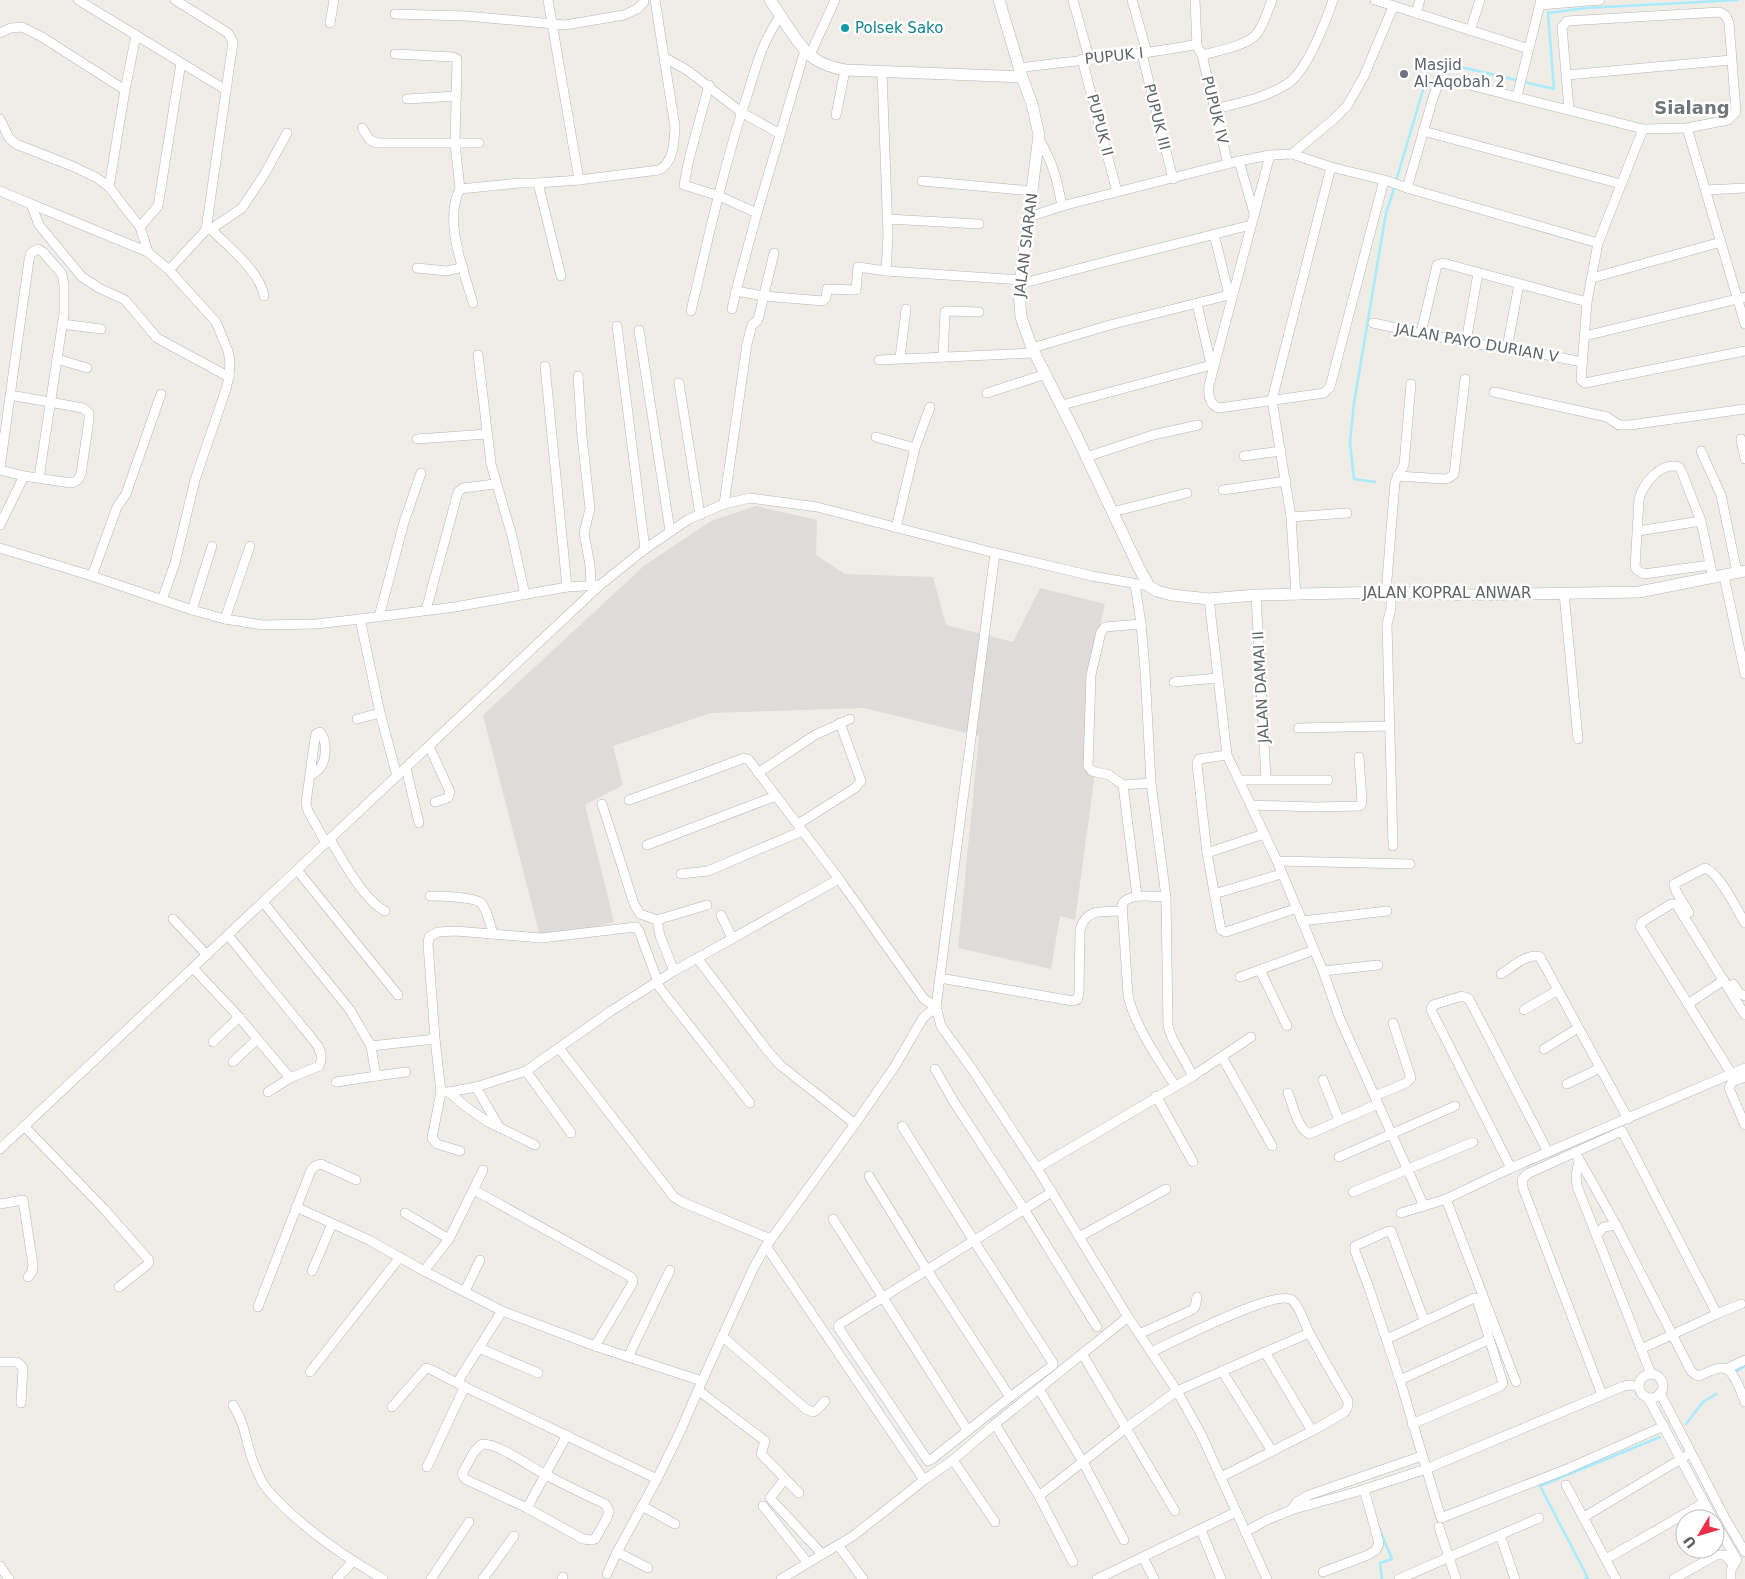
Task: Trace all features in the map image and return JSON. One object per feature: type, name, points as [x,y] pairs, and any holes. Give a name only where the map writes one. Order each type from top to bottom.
[{"type":"street","points":[[78,0],[226,90]]},
{"type":"street","points":[[175,0],[228,33],[233,46],[208,230]]},
{"type":"street","points":[[330,23],[334,0]]},
{"type":"street","points":[[548,0],[579,180]]},
{"type":"street","points":[[460,189],[519,183],[538,184],[579,180],[659,170],[667,164],[670,160],[675,127],[655,0]]},
{"type":"street","points":[[770,0],[808,53],[825,65],[845,70],[882,72],[1021,72]]},
{"type":"street","points":[[732,309],[757,212],[780,134],[808,53],[835,0]]},
{"type":"street","name":"JALAN SIARAN","points":[[999,0],[1036,119],[1039,139],[1020,282],[1020,311],[1023,325],[1033,351],[1062,405],[1139,568],[1150,586]]},
{"type":"street","name":"PUPUK II","points":[[1073,0],[1117,192]]},
{"type":"street","name":"PUPUK III","points":[[1132,0],[1173,179]]},
{"type":"street","points":[[1195,0],[1197,46],[1202,55],[1244,43],[1254,38],[1259,32],[1272,0]]},
{"type":"street","points":[[1214,109],[1245,102],[1288,84],[1302,68],[1326,21],[1333,0]]},
{"type":"street","points":[[1375,0],[1392,7],[1529,49]]},
{"type":"street","points":[[1416,13],[1420,0]]},
{"type":"street","points":[[1470,31],[1480,0]]},
{"type":"street","points":[[1518,92],[1541,3],[1600,0]]},
{"type":"street","points":[[395,14],[466,16],[566,25],[624,15],[637,9],[643,1]]},
{"type":"street","points":[[1292,154],[1347,106],[1364,76],[1392,7]]},
{"type":"street","points":[[1405,187],[1432,98],[1438,84],[1446,78],[1518,92],[1569,109],[1643,129],[1687,128],[1728,120],[1736,112],[1729,23],[1726,16],[1720,12],[1572,20],[1564,24],[1562,27],[1569,109]]},
{"type":"street","points":[[690,311],[730,151],[764,43],[781,15]]},
{"type":"street","points":[[0,33],[11,28],[22,27],[42,37],[125,90]]},
{"type":"street","points":[[109,187],[136,35]]},
{"type":"street","name":"PUPUK I","points":[[1021,72],[1086,59],[1145,54],[1193,45],[1197,46]]},
{"type":"street","points":[[395,54],[455,57],[458,62],[455,143],[460,189],[453,206],[459,254],[473,303]]},
{"type":"street","name":"PUPUK IV","points":[[1202,55],[1228,164]]},
{"type":"street","points":[[665,58],[709,85],[742,112],[780,134]]},
{"type":"street","points":[[1567,75],[1731,60]]},
{"type":"street","points":[[140,227],[158,206],[182,63]]},
{"type":"street","points":[[836,115],[845,70]]},
{"type":"street","points":[[882,72],[888,235],[886,271]]},
{"type":"street","points":[[709,85],[689,158],[684,185],[719,196],[757,212]]},
{"type":"street","points":[[407,98],[456,96]]},
{"type":"street","points":[[0,119],[9,138],[16,144],[80,170],[97,178],[109,187],[140,227],[148,252]]},
{"type":"street","points":[[362,128],[370,140],[376,143],[479,143]]},
{"type":"street","points":[[1687,128],[1721,242],[1741,297],[1745,324]]},
{"type":"street","points":[[1643,129],[1598,243],[1587,302],[1581,380],[1585,383],[1745,351]]},
{"type":"street","points":[[1423,131],[1621,184]]},
{"type":"street","points":[[169,270],[208,230],[242,208],[264,175],[287,133]]},
{"type":"street","points":[[1039,139],[1051,160],[1062,206]]},
{"type":"street","points":[[1029,217],[1062,206],[1239,161],[1270,155],[1292,154],[1331,167],[1386,180],[1598,243]]},
{"type":"street","points":[[1270,155],[1213,364],[1208,394],[1215,407],[1226,408],[1324,392],[1330,388],[1386,180]]},
{"type":"street","points":[[1239,161],[1254,213]]},
{"type":"street","points":[[1296,595],[1291,517],[1272,400],[1331,167]]},
{"type":"street","points":[[922,181],[1033,191]]},
{"type":"street","points":[[538,184],[561,276]]},
{"type":"street","points":[[1706,190],[1745,188]]},
{"type":"street","points":[[0,191],[148,252],[169,270],[216,322],[228,351],[230,362],[229,377],[195,480],[175,563],[162,600]]},
{"type":"street","points":[[31,204],[39,224],[82,277],[99,288],[125,300],[157,338],[229,377]]},
{"type":"street","points":[[887,219],[978,224]]},
{"type":"street","points":[[736,291],[764,296],[824,301],[827,289],[856,290],[857,268],[859,266],[886,271],[1020,282],[1251,225]]},
{"type":"street","points":[[208,230],[256,276],[262,286],[264,296]]},
{"type":"street","points":[[1214,234],[1231,295]]},
{"type":"street","points":[[1592,278],[1721,242]]},
{"type":"street","points":[[10,395],[51,401],[87,410],[89,413],[80,479],[71,483],[24,476],[0,469],[10,395],[29,260],[32,252],[38,249],[43,252],[64,279],[64,313],[62,324],[51,401],[39,478]]},
{"type":"street","points":[[724,504],[748,344],[752,325],[758,320],[774,253]]},
{"type":"street","points":[[1421,333],[1437,265],[1443,263],[1587,302]]},
{"type":"street","points":[[417,268],[447,270],[463,267]]},
{"type":"street","points":[[1466,342],[1478,273]]},
{"type":"street","points":[[1507,348],[1519,284]]},
{"type":"street","points":[[879,360],[1033,351],[1110,325],[1231,295]]},
{"type":"street","points":[[1585,336],[1741,297]]},
{"type":"street","points":[[1197,304],[1213,364]]},
{"type":"street","points":[[900,358],[906,309]]},
{"type":"street","points":[[943,356],[945,312],[979,312]]},
{"type":"street","name":"JALAN PAYO DURIAN V","points":[[1373,323],[1466,342],[1582,362]]},
{"type":"street","points":[[62,324],[101,329]]},
{"type":"street","points":[[617,326],[645,549]]},
{"type":"street","points":[[639,330],[670,531]]},
{"type":"street","points":[[478,355],[491,464],[512,536],[525,595]]},
{"type":"street","points":[[57,360],[87,368]]},
{"type":"street","points":[[1062,405],[1213,364]]},
{"type":"street","points":[[545,366],[568,587]]},
{"type":"street","points":[[987,393],[1046,374]]},
{"type":"street","points":[[578,376],[590,509],[584,533],[595,584]]},
{"type":"street","points":[[1397,476],[1444,479],[1454,474],[1465,379]]},
{"type":"street","points":[[679,383],[700,515]]},
{"type":"street","points":[[1393,846],[1387,624],[1391,609],[1388,592],[1395,482],[1404,465],[1412,384]]},
{"type":"street","points":[[1494,392],[1607,417],[1619,425],[1745,409]]},
{"type":"street","points":[[92,576],[117,507],[126,494],[161,394]]},
{"type":"street","points":[[896,528],[915,448],[930,407]]},
{"type":"street","points":[[1086,457],[1153,435],[1198,425]]},
{"type":"street","points":[[417,439],[487,434]]},
{"type":"street","points":[[876,437],[915,448]]},
{"type":"street","points":[[1741,439],[1745,459]]},
{"type":"street","points":[[1244,456],[1281,451]]},
{"type":"street","points":[[1701,451],[1721,495],[1741,572]]},
{"type":"street","points":[[1710,565],[1644,574],[1635,567],[1639,499],[1646,482],[1668,466],[1679,467],[1701,521],[1710,565],[1718,577],[1745,674]]},
{"type":"street","points":[[379,617],[404,522],[421,472]]},
{"type":"street","points":[[0,525],[24,476]]},
{"type":"street","points":[[1223,490],[1286,481]]},
{"type":"street","points":[[426,610],[458,492],[463,488],[496,484]]},
{"type":"street","points":[[1112,512],[1187,492]]},
{"type":"street","points":[[0,1149],[406,768],[595,584],[670,531],[700,515],[724,504],[739,500],[760,499],[817,507],[995,553],[1092,576],[1150,586]]},
{"type":"street","points":[[1291,517],[1347,513]]},
{"type":"street","points":[[1638,531],[1701,521]]},
{"type":"street","points":[[192,610],[212,546]]},
{"type":"street","points":[[225,619],[250,546]]},
{"type":"street","points":[[0,548],[92,576],[192,610],[243,623],[281,626],[379,617],[455,607],[595,584]]},
{"type":"street","points":[[995,553],[940,978],[937,1009],[941,1026],[972,1069],[1037,1168],[1128,1317],[1177,1391],[1201,1434],[1266,1579]]},
{"type":"street","name":"JALAN KOPRAL ANWAR","points":[[1150,586],[1163,593],[1209,599],[1256,595],[1388,592],[1472,595],[1639,592],[1741,572]]},
{"type":"street","points":[[1136,584],[1141,624],[1151,783],[1166,897],[1168,1026],[1172,1038],[1192,1076]]},
{"type":"street","points":[[1564,593],[1578,739]]},
{"type":"street","name":"JALAN DAMAI II","points":[[1256,595],[1266,779]]},
{"type":"street","points":[[1209,599],[1217,678],[1228,755],[1277,861],[1323,971],[1340,1019],[1424,1206]]},
{"type":"street","points":[[360,619],[380,713],[397,776]]},
{"type":"street","points":[[1141,624],[1105,627],[1102,629],[1091,675],[1088,766],[1092,771],[1109,776],[1123,785],[1151,783]]},
{"type":"street","points":[[1174,682],[1217,678]]},
{"type":"street","points":[[357,719],[380,713]]},
{"type":"street","points":[[758,773],[815,735],[850,719]]},
{"type":"street","points":[[681,874],[708,872],[800,828],[855,788],[861,781],[840,723]]},
{"type":"street","points":[[1298,728],[1389,726]]},
{"type":"street","points":[[429,746],[450,792],[448,798],[435,802]]},
{"type":"street","points":[[1228,755],[1197,761],[1207,853],[1220,930],[1224,932],[1296,908]]},
{"type":"street","points":[[1250,805],[1360,806],[1362,802],[1359,757]]},
{"type":"street","points":[[629,800],[744,758],[748,759],[839,879],[924,999],[937,1009]]},
{"type":"street","points":[[406,768],[418,823]]},
{"type":"street","points":[[311,775],[306,803],[308,811],[347,869],[377,907],[386,911]]},
{"type":"street","points":[[1239,780],[1328,780]]},
{"type":"street","points":[[1123,785],[1137,896]]},
{"type":"street","points":[[647,846],[776,796]]},
{"type":"street","points":[[602,804],[634,904],[640,914],[657,920],[707,905]]},
{"type":"street","points":[[1207,853],[1264,834]]},
{"type":"street","points":[[1277,861],[1410,864]]},
{"type":"street","points":[[1745,923],[1711,870],[1702,868],[1674,884],[1676,891],[1739,993],[1745,996]]},
{"type":"street","points":[[297,870],[398,995]]},
{"type":"street","points":[[1214,894],[1281,874]]},
{"type":"street","points":[[445,1092],[476,1087],[526,1071],[674,971],[839,879]]},
{"type":"street","points":[[430,896],[478,901],[484,906],[492,934]]},
{"type":"street","points":[[1166,897],[1137,896],[1125,900],[1122,904],[1128,995],[1131,1007],[1175,1086]]},
{"type":"street","points":[[263,902],[350,1010],[371,1046],[376,1076]]},
{"type":"street","points":[[1731,1073],[1640,927],[1642,922],[1671,904],[1676,904],[1745,1015]]},
{"type":"street","points":[[940,978],[1073,1001],[1077,1000],[1080,993],[1080,930],[1083,921],[1089,914],[1095,912],[1123,910]]},
{"type":"street","points":[[1302,921],[1387,911]]},
{"type":"street","points":[[721,915],[732,938]]},
{"type":"street","points":[[173,919],[207,955]]},
{"type":"street","points":[[657,920],[660,936],[674,971]]},
{"type":"street","points":[[460,1151],[442,1146],[434,1142],[432,1138],[445,1092],[435,1039],[428,944],[429,937],[438,932],[456,931],[541,938],[636,927],[657,982],[750,1103]]},
{"type":"street","points":[[228,935],[318,1046],[322,1054],[319,1066],[290,1078],[268,1092]]},
{"type":"street","points":[[1240,977],[1314,950]]},
{"type":"street","points":[[1501,974],[1530,956],[1540,957],[1628,1119]]},
{"type":"street","points":[[697,958],[780,1065],[855,1124]]},
{"type":"street","points":[[1323,971],[1378,965]]},
{"type":"street","points":[[193,968],[239,1016],[290,1078]]},
{"type":"street","points":[[1260,970],[1287,1026]]},
{"type":"street","points":[[1688,1004],[1724,980]]},
{"type":"street","points":[[1524,1010],[1558,990]]},
{"type":"street","points":[[1512,1168],[1431,1010],[1433,1004],[1462,996],[1469,999],[1548,1152]]},
{"type":"street","points":[[606,1574],[657,1479],[754,1267],[768,1243],[895,1066],[923,1018],[931,1011],[937,1009]]},
{"type":"street","points":[[213,1042],[239,1016]]},
{"type":"street","points":[[1288,1093],[1300,1123],[1306,1133],[1309,1134],[1339,1120],[1406,1083],[1412,1078],[1393,1023]]},
{"type":"street","points":[[1544,1049],[1578,1028]]},
{"type":"street","points":[[1037,1168],[1192,1076],[1251,1038]]},
{"type":"street","points":[[232,1062],[257,1039]]},
{"type":"street","points":[[371,1046],[435,1039]]},
{"type":"street","points":[[558,1048],[674,1197],[768,1243],[924,1480]]},
{"type":"street","points":[[1222,1057],[1272,1146]]},
{"type":"street","points":[[1567,1084],[1600,1068]]},
{"type":"street","points":[[1401,1213],[1446,1199],[1548,1152],[1745,1068]]},
{"type":"street","points":[[935,1070],[1024,1209],[1096,1327]]},
{"type":"street","points":[[526,1071],[571,1134]]},
{"type":"street","points":[[336,1082],[406,1072]]},
{"type":"street","points":[[1745,1077],[1732,1082],[1729,1088],[1745,1125]]},
{"type":"street","points":[[1323,1080],[1339,1120]]},
{"type":"street","points":[[476,1087],[499,1127]]},
{"type":"street","points":[[445,1092],[488,1122],[535,1144]]},
{"type":"street","points":[[1156,1096],[1193,1162]]},
{"type":"street","points":[[1339,1156],[1455,1106]]},
{"type":"street","points":[[24,1126],[105,1210],[148,1259],[147,1265],[119,1287]]},
{"type":"street","points":[[902,1126],[974,1241],[1053,1364],[928,1461],[838,1327],[840,1324],[974,1241],[1024,1209],[1052,1192]]},
{"type":"street","points":[[1602,1395],[1523,1188],[1522,1180],[1527,1174],[1622,1131],[1717,1314]]},
{"type":"street","points":[[1353,1192],[1473,1142]]},
{"type":"street","points":[[1575,1152],[1616,1225],[1692,1374],[1699,1376],[1722,1368],[1726,1369],[1745,1360]]},
{"type":"street","points":[[1579,1161],[1576,1181],[1652,1374]]},
{"type":"street","points":[[258,1307],[311,1170],[321,1164],[356,1180]]},
{"type":"street","points":[[424,1271],[449,1239],[483,1170]]},
{"type":"street","points":[[869,1176],[927,1270],[1010,1397]]},
{"type":"street","points":[[1079,1237],[1166,1189]]},
{"type":"street","points":[[474,1190],[631,1277],[633,1282],[631,1286],[595,1346]]},
{"type":"street","points":[[1446,1199],[1516,1382]]},
{"type":"street","points":[[0,1204],[23,1200],[33,1265],[32,1272],[28,1277]]},
{"type":"street","points":[[296,1207],[369,1240],[502,1311],[628,1357],[700,1386],[765,1441],[760,1454],[798,1493]]},
{"type":"street","points":[[405,1213],[449,1239]]},
{"type":"street","points":[[833,1219],[968,1431]]},
{"type":"street","points":[[312,1271],[332,1224]]},
{"type":"street","points":[[1596,1235],[1604,1227],[1616,1225]]},
{"type":"street","points":[[1424,1320],[1391,1231],[1355,1246],[1355,1251],[1387,1339],[1440,1517],[1442,1518],[1567,1469],[1664,1426]]},
{"type":"street","points":[[310,1372],[400,1258]]},
{"type":"street","points":[[465,1291],[480,1260]]},
{"type":"street","points":[[628,1357],[670,1270]]},
{"type":"street","points":[[1139,1334],[1192,1310],[1195,1307],[1197,1297]]},
{"type":"street","points":[[1151,1352],[1252,1306],[1280,1298],[1288,1298],[1295,1304],[1348,1403],[1345,1412],[1312,1431],[1221,1477]]},
{"type":"street","points":[[1387,1339],[1474,1298],[1477,1301],[1503,1383],[1412,1424]]},
{"type":"street","points":[[1641,1349],[1741,1304]]},
{"type":"street","points":[[427,1467],[461,1384],[479,1348],[502,1311]]},
{"type":"street","points":[[781,1579],[853,1536],[924,1480],[953,1460],[994,1424],[1083,1355],[1128,1317]]},
{"type":"street","points":[[1039,1496],[1177,1391],[1309,1333]]},
{"type":"street","points":[[722,1336],[806,1409],[813,1412],[825,1401]]},
{"type":"street","points":[[1400,1380],[1488,1340]]},
{"type":"street","points":[[479,1348],[538,1373]]},
{"type":"street","points":[[1265,1352],[1312,1431]]},
{"type":"street","points":[[1083,1355],[1175,1511]]},
{"type":"street","points":[[0,1362],[17,1362],[22,1368],[21,1403]]},
{"type":"street","points":[[392,1407],[426,1368],[430,1368],[657,1479]]},
{"type":"street","points":[[1726,1369],[1735,1377],[1745,1402]]},
{"type":"street","points":[[1222,1371],[1272,1451]]},
{"type":"street","points":[[1648,1398],[1656,1397],[1662,1388],[1659,1377],[1652,1374],[1643,1377],[1639,1387],[1642,1394],[1648,1398],[1664,1426],[1707,1509]]},
{"type":"street","points":[[1245,1532],[1291,1510],[1426,1469],[1624,1386],[1639,1387]]},
{"type":"street","points":[[1040,1389],[1083,1462],[1124,1540]]},
{"type":"street","points":[[1660,1393],[1745,1552]]},
{"type":"street","points":[[234,1405],[240,1414],[257,1471],[268,1491],[297,1521],[353,1561],[383,1579]]},
{"type":"street","points":[[994,1424],[1039,1496],[1073,1562]]},
{"type":"street","points":[[527,1508],[567,1435]]},
{"type":"street","points":[[482,1444],[508,1453],[546,1475],[605,1504],[609,1511],[607,1518],[594,1539],[588,1540],[527,1508],[465,1479],[462,1474],[474,1452],[482,1444]]},
{"type":"street","points":[[1584,1517],[1691,1453]]},
{"type":"street","points":[[1291,1510],[1297,1502],[1309,1495],[1422,1456]]},
{"type":"street","points":[[953,1460],[995,1522]]},
{"type":"street","points":[[1324,1572],[1368,1555],[1376,1550],[1379,1542],[1356,1478]]},
{"type":"street","points":[[784,1479],[770,1498],[822,1554]]},
{"type":"street","points":[[1566,1485],[1616,1579]]},
{"type":"street","points":[[1606,1559],[1704,1503]]},
{"type":"street","points":[[642,1506],[675,1524]]},
{"type":"street","points":[[763,1506],[807,1562]]},
{"type":"street","points":[[1097,1579],[1236,1512]]},
{"type":"street","points":[[1399,1579],[1539,1518]]},
{"type":"street","points":[[431,1579],[470,1522]]},
{"type":"street","points":[[1439,1527],[1456,1579]]},
{"type":"street","points":[[1201,1530],[1221,1579]]},
{"type":"street","points":[[1500,1535],[1515,1579]]},
{"type":"street","points":[[483,1579],[514,1536]]},
{"type":"street","points":[[1725,1539],[1738,1561]]},
{"type":"street","points":[[838,1545],[863,1579]]},
{"type":"street","points":[[617,1552],[648,1568]]},
{"type":"street","points":[[1674,1579],[1716,1555],[1725,1555],[1738,1561]]},
{"type":"street","points":[[1143,1557],[1154,1579]]},
{"type":"street","points":[[337,1579],[353,1561]]},
{"type":"street","points":[[1731,1579],[1731,1570],[1738,1561]]},
{"type":"street","points":[[0,1566],[9,1579]]},
{"type":"shaded area","points":[[756,506],[817,520],[816,555],[845,574],[933,577],[946,625],[1013,642],[1040,588],[1105,604],[1088,677],[1094,780],[1075,920],[1060,916],[1051,969],[958,948],[979,736],[864,708],[711,713],[613,746],[623,785],[585,805],[614,922],[541,940],[483,715],[645,565],[711,521]]},
{"type":"waterway","points":[[1396,181],[1428,73],[1435,65],[1448,64],[1554,89],[1548,13],[1586,8],[1738,0]]},
{"type":"waterway","points":[[1375,482],[1354,479],[1350,443],[1354,403],[1386,213],[1395,186]]},
{"type":"waterway","points":[[1737,1371],[1745,1366]]},
{"type":"waterway","points":[[1686,1424],[1703,1402],[1716,1394]]},
{"type":"waterway","points":[[1585,1579],[1588,1578],[1540,1486],[1660,1437]]},
{"type":"waterway","points":[[1379,1528],[1392,1559],[1380,1563],[1382,1579]]},
{"type":"place","name":"Polsek Sako","points":[[845,28]]},
{"type":"place","name":"Masjid Al-Aqobah 2","points":[[1404,74]]},
{"type":"district","name":"Sialang","points":[[1692,108]]}]
